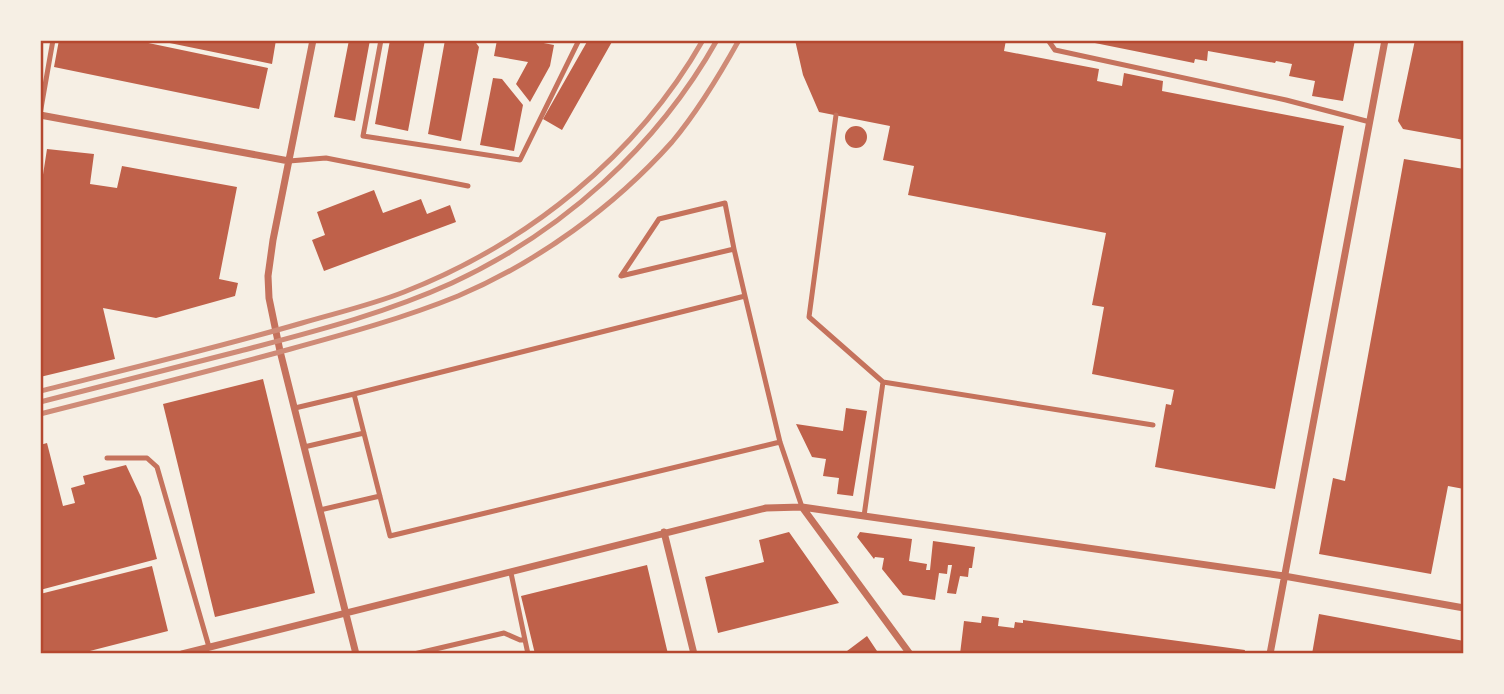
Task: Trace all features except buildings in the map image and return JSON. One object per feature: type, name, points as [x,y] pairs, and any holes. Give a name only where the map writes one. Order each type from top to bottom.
[{"type":"street","points":[[313,40],[268,276],[269,298],[356,654]]},
{"type":"street","points":[[1270,654],[1385,40]]},
{"type":"street","points":[[40,115],[289,161]]},
{"type":"street","points":[[182,654],[766,508],[802,507],[1284,576],[1464,608]]},
{"type":"street","points":[[802,507],[910,654]]},
{"type":"street","points":[[664,532],[694,654]]},
{"type":"lane","points":[[40,115],[53,40]]},
{"type":"lane","points":[[381,40],[363,136],[520,160],[579,40]]},
{"type":"lane","points":[[1048,40],[1055,50],[1286,100],[1370,122]]},
{"type":"lane","points":[[835,116],[809,317],[883,382],[1153,425]]},
{"type":"lane","points":[[289,161],[326,158],[468,186]]},
{"type":"lane","points":[[734,249],[621,276],[659,219],[724,203],[780,442],[802,507]]},
{"type":"lane","points":[[295,408],[745,296]]},
{"type":"lane","points":[[864,516],[883,382]]},
{"type":"lane","points":[[354,394],[390,536],[780,442]]},
{"type":"lane","points":[[304,447],[364,433]]},
{"type":"lane","points":[[107,458],[147,458],[157,467],[209,647]]},
{"type":"lane","points":[[320,510],[380,496]]},
{"type":"lane","points":[[511,573],[528,654]]},
{"type":"lane","points":[[414,654],[504,633],[525,640]]},
{"type":"railway","points":[[40,391],[205,350],[379,301],[449,272],[493,249],[575,192],[612,158],[646,122],[703,40]]},
{"type":"railway","points":[[40,402],[348,322],[426,294],[493,262],[531,239],[603,183],[666,116],[717,40]]},
{"type":"railway","points":[[40,414],[368,327],[458,296],[517,267],[573,231],[649,166],[691,118],[739,40]]}]
